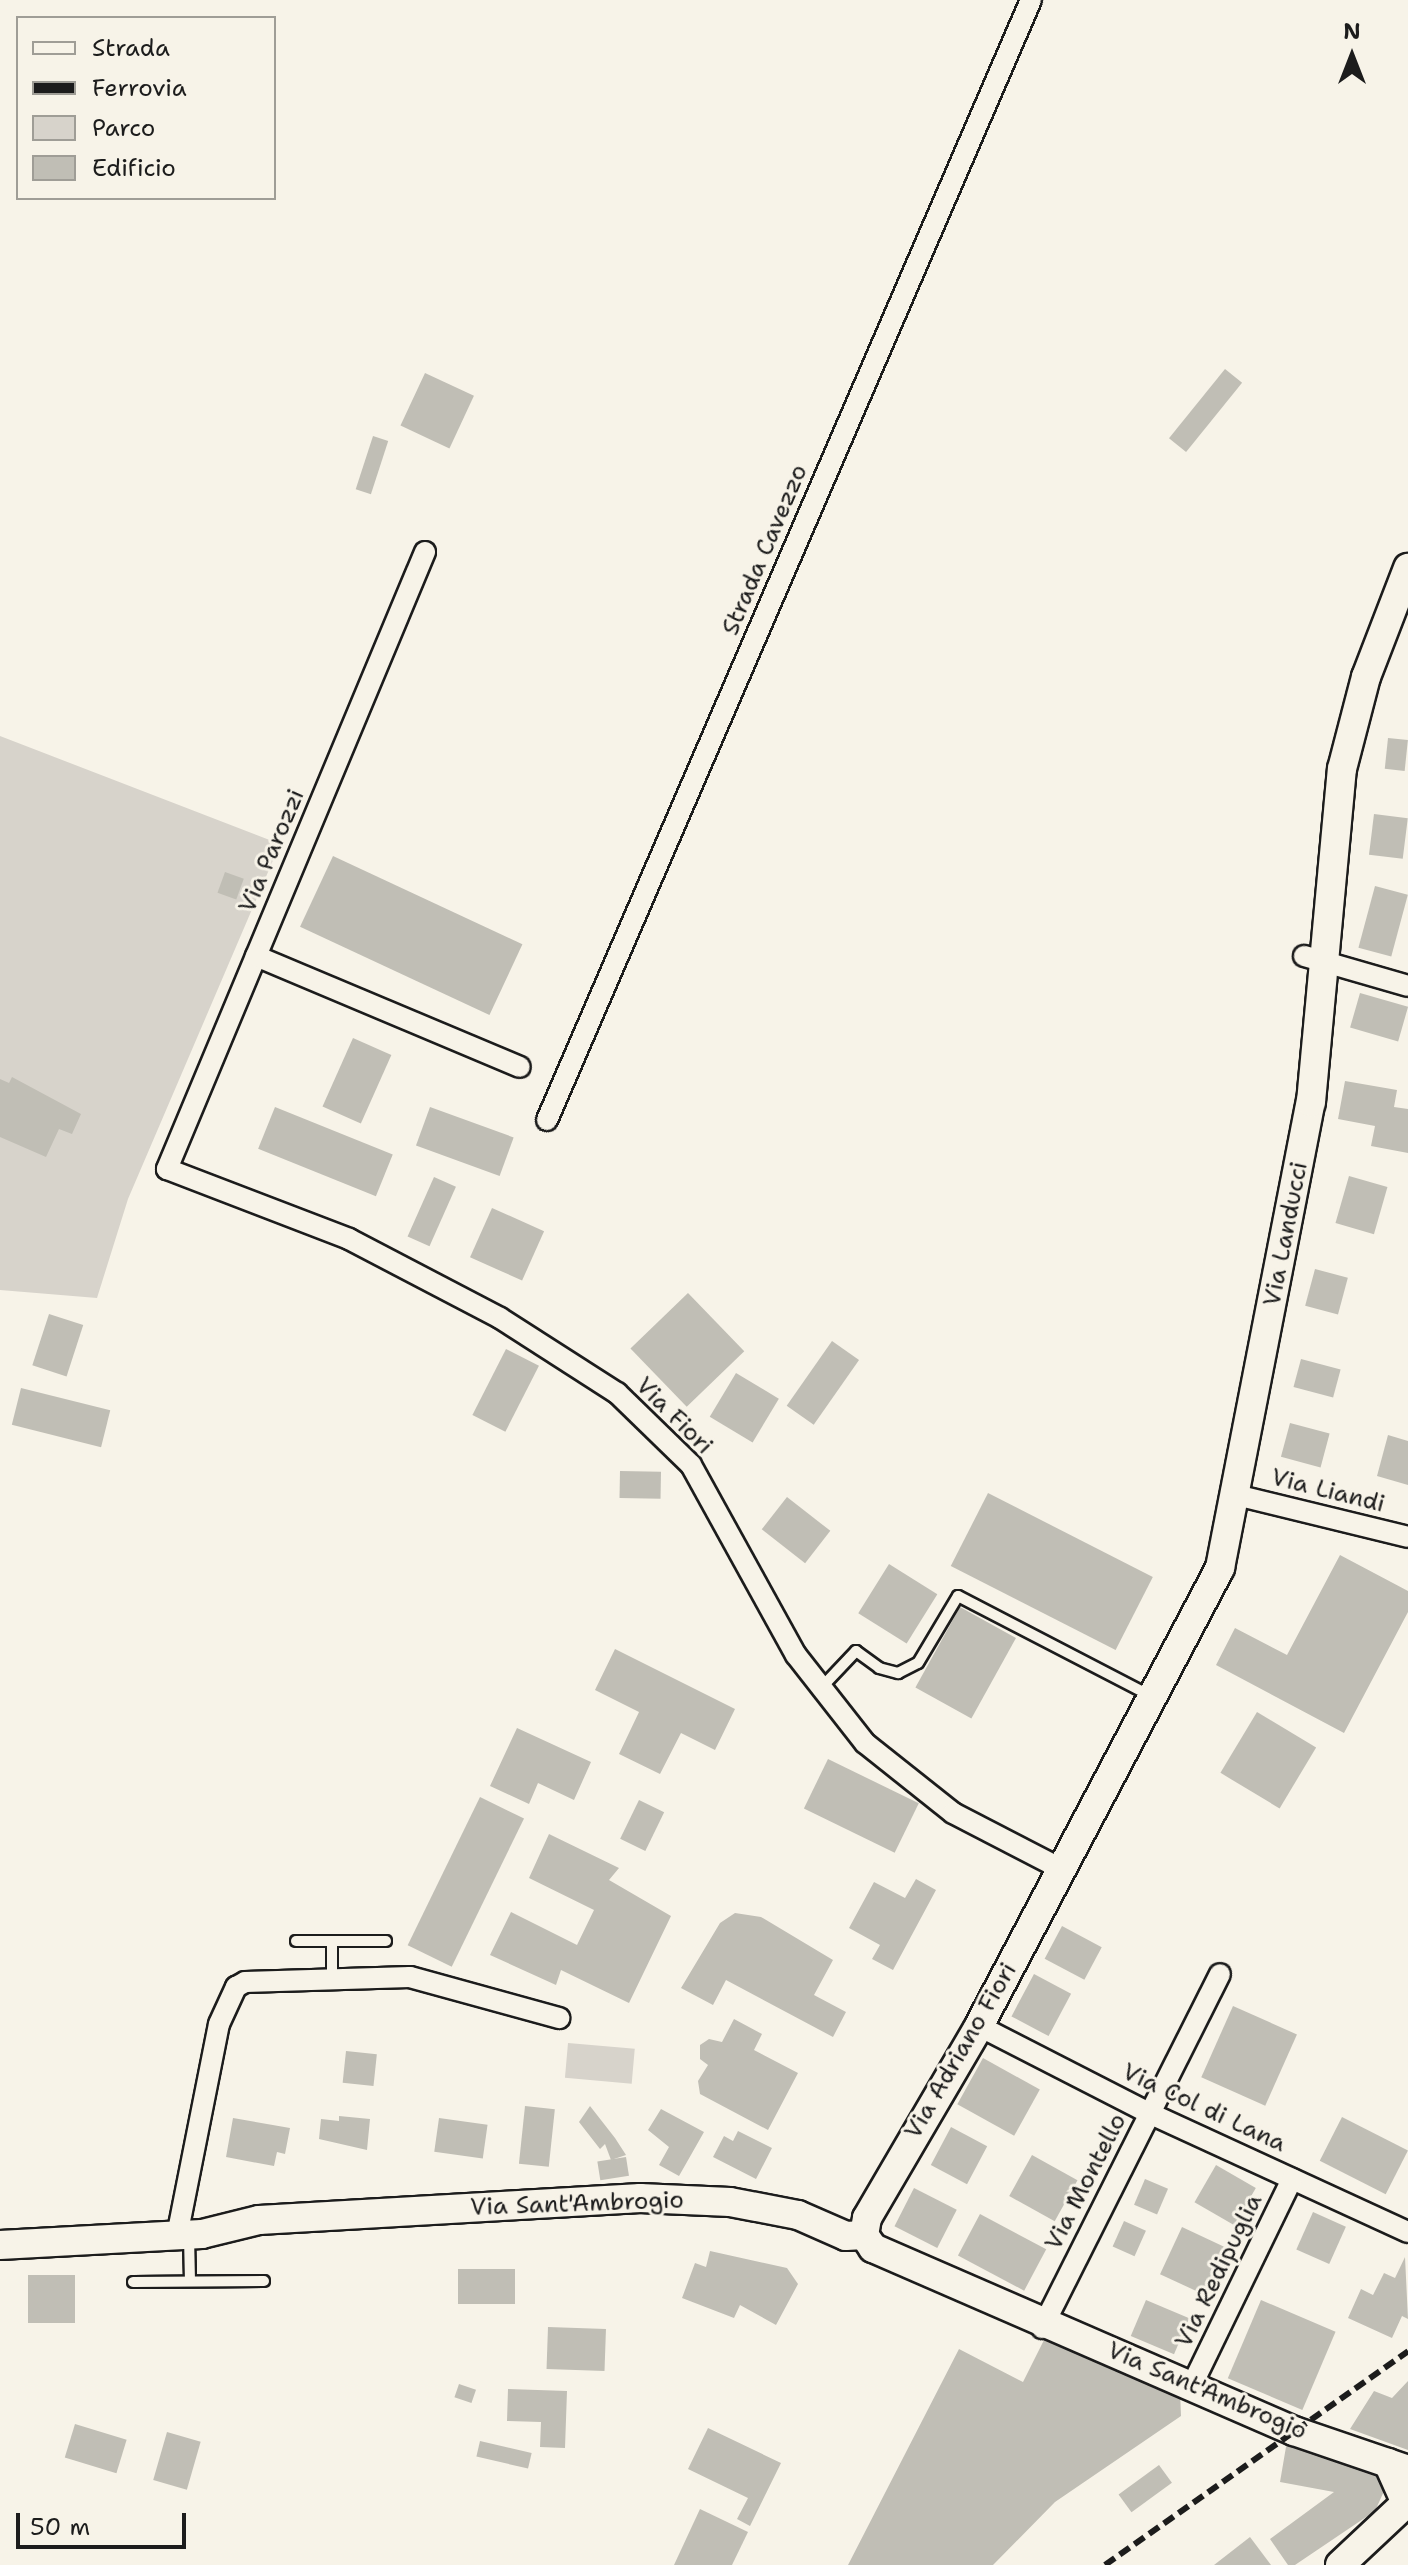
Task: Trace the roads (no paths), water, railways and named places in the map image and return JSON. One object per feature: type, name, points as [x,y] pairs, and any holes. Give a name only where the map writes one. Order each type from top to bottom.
[{"type":"street","name":"Strada Cavezzo","points":[[547,1120],[1031,0]]},
{"type":"street","name":"Via Parozzi","points":[[167,1169],[425,552]]},
{"type":"street","name":"Via Landucci","points":[[1061,1869],[1220,1568],[1311,1102],[1314,959],[1342,769],[1366,677],[1408,568]]},
{"type":"street","points":[[256,956],[520,1067]]},
{"type":"street","points":[[1314,959],[1408,986]]},
{"type":"street","name":"Via Fiori","points":[[167,1169],[349,1239],[500,1318],[617,1393],[691,1465],[796,1655],[865,1743],[953,1813],[1061,1869]]},
{"type":"street","name":"Via Liandi","points":[[1236,1495],[1408,1537]]},
{"type":"street","name":"Via Adriano Fiori","points":[[864,2235],[867,2218],[919,2122],[979,2026],[1061,1869]]},
{"type":"street","name":"Via Montello","points":[[1043,2325],[1220,1974]]},
{"type":"street","points":[[182,2236],[226,1999],[245,1982],[410,1977],[559,2018]]},
{"type":"street","name":"Via Col di Lana","points":[[979,2026],[1149,2113],[1408,2232]]},
{"type":"street","name":"Via Redipuglia","points":[[1192,2385],[1292,2179]]},
{"type":"street","name":"Via Sant'Ambrogio","points":[[1,2249],[182,2236],[259,2220],[640,2198],[730,2202],[798,2215],[846,2236],[864,2235],[873,2248],[1043,2325],[1192,2385],[1294,2431],[1398,2467],[1408,2508]]},
{"type":"street","points":[[1347,2560],[1408,2508]]},
{"type":"lane","points":[[821,1688],[856,1651],[879,1668],[898,1673],[918,1663],[958,1596],[1153,1697]]},
{"type":"lane","points":[[296,1941],[386,1941]]},
{"type":"lane","points":[[332,1941],[332,1979]]},
{"type":"lane","points":[[182,2236],[190,2281]]},
{"type":"lane","points":[[133,2282],[264,2281]]},
{"type":"railway","points":[[1105,2565],[1408,2351]]}]
